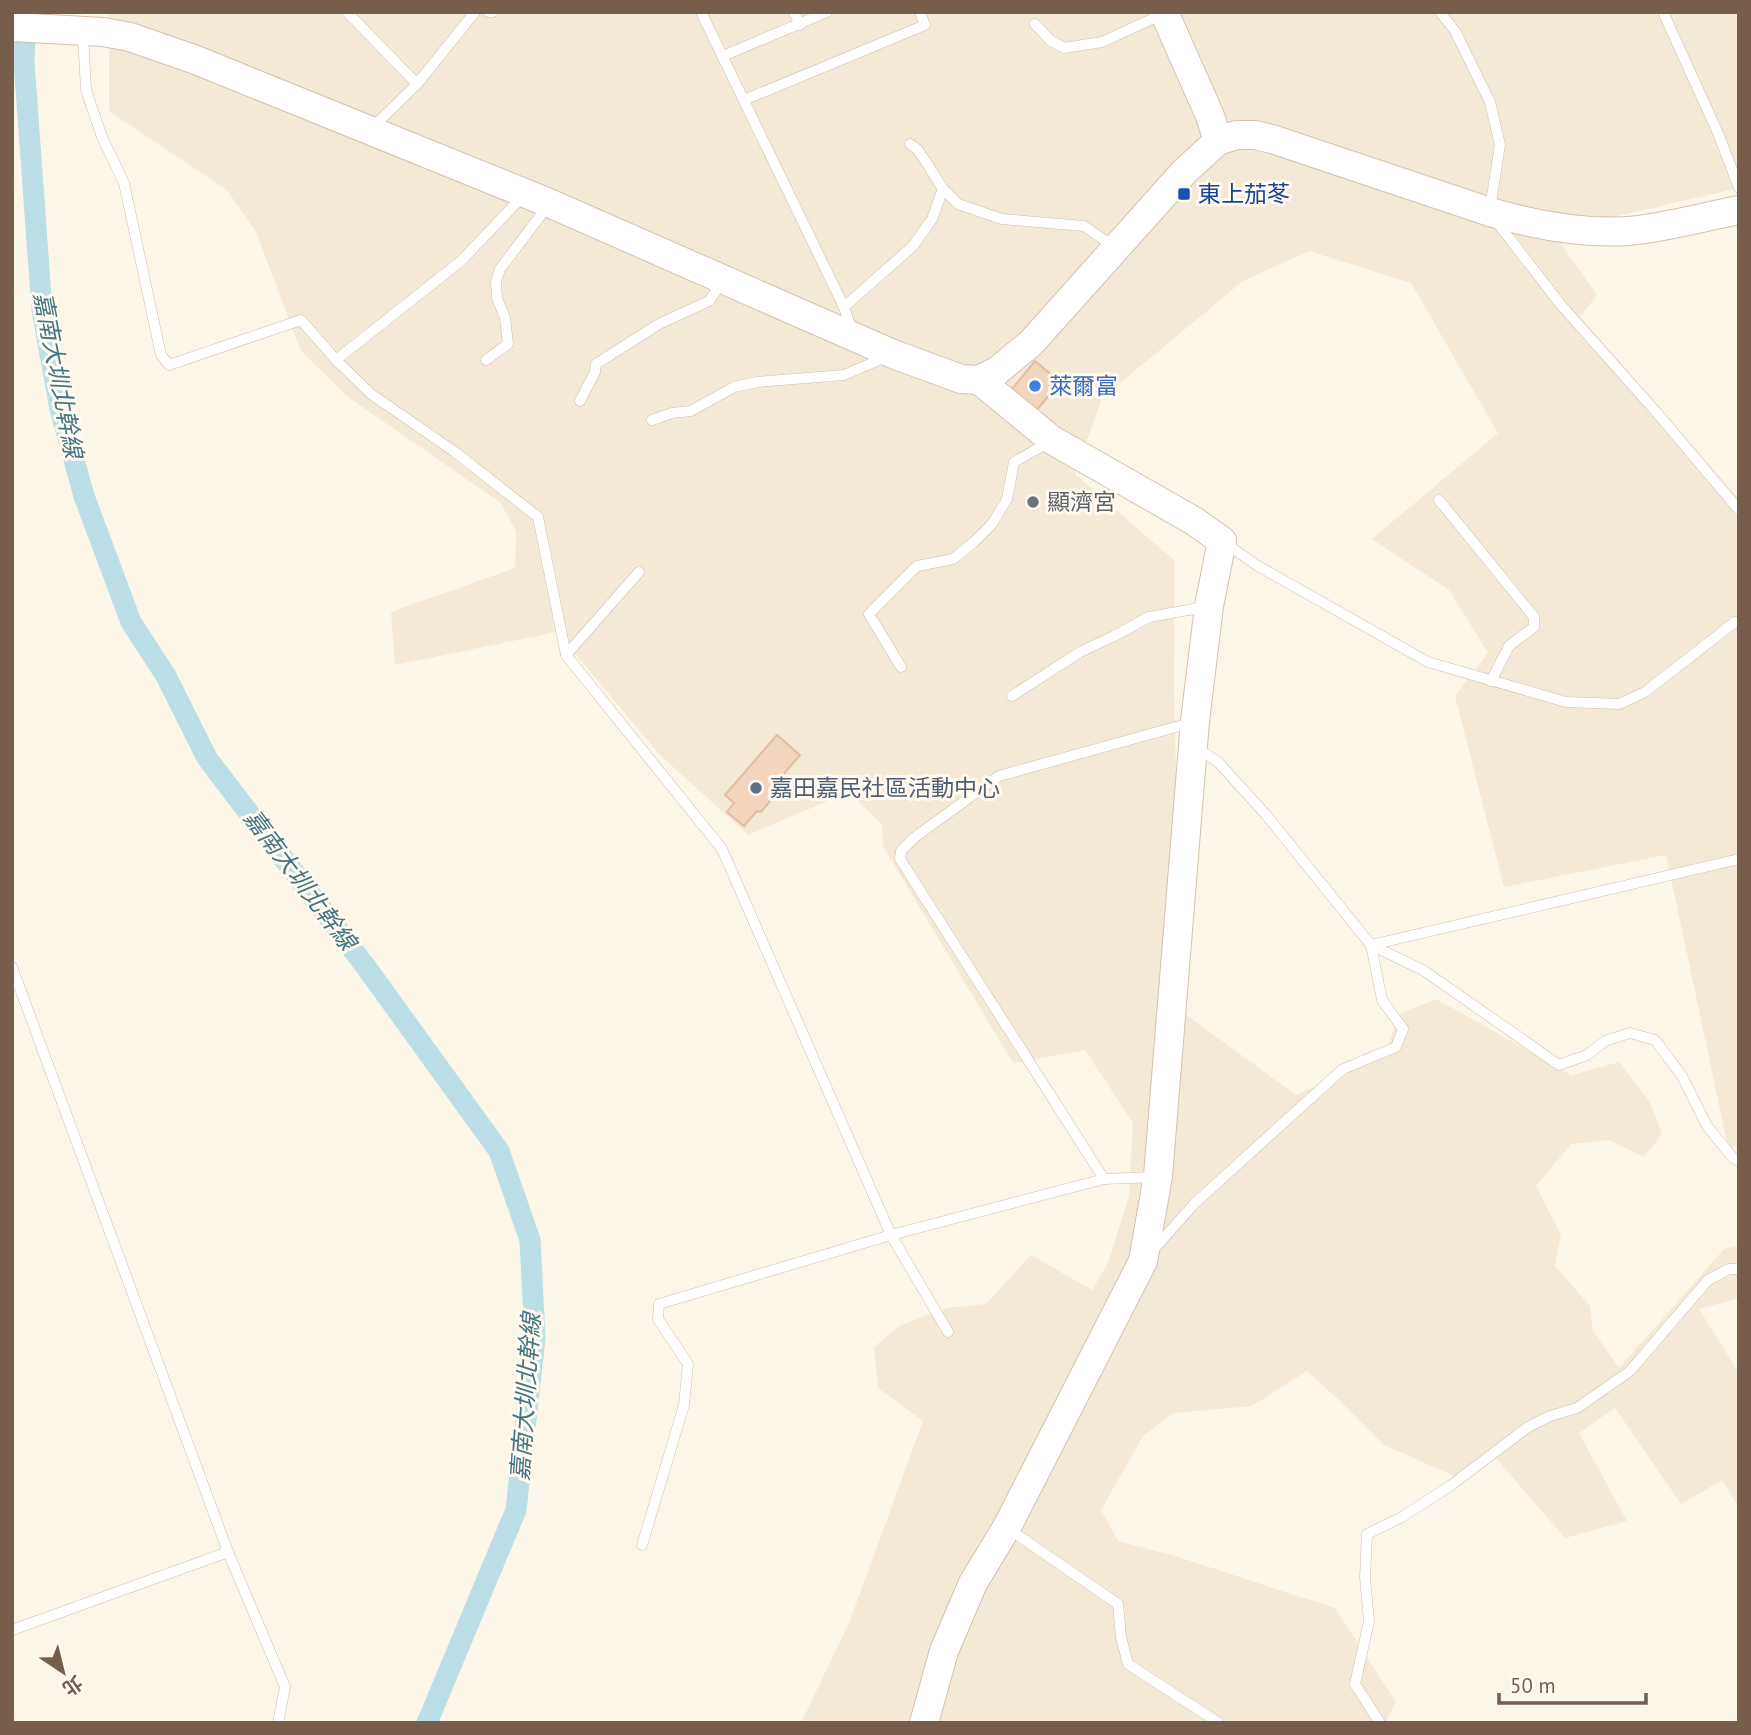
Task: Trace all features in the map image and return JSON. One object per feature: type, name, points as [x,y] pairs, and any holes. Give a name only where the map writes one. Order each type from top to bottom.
[{"type":"street","points":[[1165,13],[1210,116],[1218,141]]},
{"type":"street","points":[[12,27],[90,29],[130,37],[196,60],[538,198],[893,354],[942,373],[979,380],[1052,440],[1194,521],[1222,541],[1209,606],[1194,734],[1158,1176],[1143,1261],[1007,1527],[973,1583],[944,1651],[924,1723]]},
{"type":"street","points":[[979,380],[997,371],[1031,344],[1185,171],[1218,141],[1236,135],[1272,139],[1490,212],[1524,222],[1560,228],[1630,231],[1739,210]]},
{"type":"lane","points":[[347,12],[417,84]]},
{"type":"lane","points":[[371,129],[417,84],[475,12]]},
{"type":"lane","points":[[701,12],[844,307],[853,336]]},
{"type":"lane","points":[[794,12],[800,25]]},
{"type":"lane","points":[[723,56],[827,12]]},
{"type":"lane","points":[[744,100],[925,25],[920,12]]},
{"type":"lane","points":[[1440,12],[1455,31],[1490,102],[1500,145],[1490,212],[1561,305],[1739,510]]},
{"type":"lane","points":[[1663,12],[1718,133],[1739,188]]},
{"type":"lane","points":[[1035,24],[1051,41],[1064,48],[1102,42],[1165,13]]},
{"type":"lane","points":[[90,29],[86,90],[102,137],[124,183],[162,355],[169,365],[301,320],[371,394],[454,452],[538,517],[566,655],[722,849],[891,1235],[948,1332]]},
{"type":"lane","points":[[910,144],[917,149],[943,189],[958,204],[1002,219],[1084,226],[1116,248]]},
{"type":"lane","points":[[844,307],[914,246],[932,219],[943,189]]},
{"type":"lane","points":[[336,360],[538,198]]},
{"type":"lane","points":[[486,360],[508,344],[496,282],[500,269],[538,198]]},
{"type":"lane","points":[[580,401],[595,372],[596,364],[659,324],[709,301],[724,279]]},
{"type":"lane","points":[[652,420],[672,413],[691,411],[734,387],[844,375],[893,354]]},
{"type":"lane","points":[[901,667],[869,614],[917,566],[953,559],[973,543],[992,524],[1007,499],[1014,462],[1052,440]]},
{"type":"lane","points":[[1439,500],[1534,617],[1534,627],[1509,646],[1492,681]]},
{"type":"lane","points":[[1222,541],[1258,566],[1428,662],[1566,702],[1619,704],[1645,692],[1706,643],[1735,622],[1739,622]]},
{"type":"lane","points":[[566,655],[639,572]]},
{"type":"lane","points":[[1012,696],[1080,652],[1149,617],[1209,606]]},
{"type":"lane","points":[[1104,1179],[900,859],[901,851],[999,776],[1194,734],[1259,807],[1371,945],[1423,970],[1559,1065],[1587,1055],[1605,1041],[1630,1033],[1655,1040],[1682,1076],[1707,1126],[1733,1158],[1739,1161]]},
{"type":"lane","points":[[1371,945],[1739,859]]},
{"type":"lane","points":[[1143,1261],[1195,1203],[1343,1069],[1396,1048],[1402,1029],[1382,1000],[1371,945]]},
{"type":"lane","points":[[12,968],[17,996],[228,1552],[285,1687],[278,1723]]},
{"type":"lane","points":[[642,1545],[684,1405],[688,1364],[658,1320],[659,1304],[891,1235],[1104,1179],[1158,1176]]},
{"type":"lane","points":[[1380,1723],[1355,1684],[1369,1621],[1365,1578],[1367,1534],[1402,1517],[1450,1486],[1528,1427],[1550,1416],[1577,1408],[1630,1371],[1708,1280],[1729,1269],[1739,1269]]},
{"type":"lane","points":[[1007,1527],[1118,1604],[1121,1637],[1128,1664],[1219,1723]]},
{"type":"lane","points":[[12,1630],[228,1552]]},
{"type":"shaded area","points":[[109,12],[1739,12],[1739,188],[1604,219],[1561,244],[1597,295],[1580,317],[1739,499],[1739,1147],[1728,1147],[1666,855],[1504,887],[1455,696],[1488,653],[1449,590],[1372,539],[1498,433],[1411,283],[1309,251],[1243,281],[1102,398],[1075,474],[1175,561],[1174,682],[1181,1011],[1296,1095],[1384,1057],[1399,1014],[1436,999],[1572,1075],[1619,1062],[1650,1102],[1662,1134],[1644,1157],[1609,1140],[1571,1144],[1536,1186],[1561,1235],[1555,1266],[1590,1306],[1593,1331],[1619,1368],[1724,1249],[1739,1246],[1739,1298],[1699,1309],[1739,1373],[1739,1508],[1722,1480],[1681,1504],[1615,1408],[1579,1433],[1627,1521],[1565,1538],[1496,1458],[1457,1477],[1384,1445],[1307,1371],[1252,1406],[1174,1413],[1143,1436],[1101,1510],[1118,1541],[1175,1556],[1335,1608],[1396,1702],[1385,1723],[801,1723],[849,1623],[923,1421],[878,1388],[874,1347],[901,1325],[947,1308],[986,1304],[1031,1255],[1092,1290],[1108,1263],[1129,1196],[1133,1123],[1085,1050],[1013,1063],[883,846],[882,825],[849,792],[748,835],[659,754],[557,632],[395,665],[391,612],[515,568],[516,532],[501,503],[348,397],[301,351],[256,232],[227,190],[109,111]]},
{"type":"building","name":"萊爾富","points":[[1035,361],[1060,382],[1036,411],[1011,390]]},
{"type":"building","name":"嘉田嘉民社區活動中心","points":[[777,735],[800,755],[782,776],[787,781],[761,812],[757,811],[744,826],[727,812],[734,803],[725,795]]},
{"type":"waterway","name":"嘉南大圳北幹線","points":[[26,12],[24,62],[42,310],[60,409],[84,496],[131,622],[166,676],[207,758],[366,967],[499,1151],[530,1240],[535,1338],[516,1510],[427,1723]]},
{"type":"place","name":"東上茄苳","points":[[1184,194]]},
{"type":"place","name":"萊爾富","points":[[1035,386]]},
{"type":"place","name":"顯濟宮","points":[[1033,502]]},
{"type":"place","name":"嘉田嘉民社區活動中心","points":[[756,788]]}]
